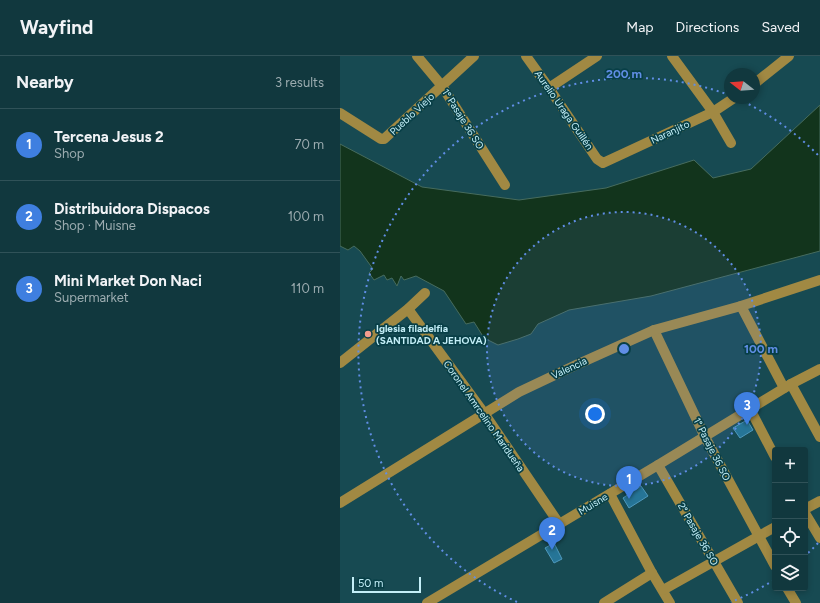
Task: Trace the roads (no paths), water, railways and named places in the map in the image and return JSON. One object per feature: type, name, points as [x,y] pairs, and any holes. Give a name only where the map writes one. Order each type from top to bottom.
[{"type":"street","name":"1º Pasaje 36 SO","points":[[417,56],[442,86],[505,185]]},
{"type":"street","name":"Pueblo Viejo","points":[[340,113],[381,139],[386,139],[474,56]]},
{"type":"street","name":"Aurelio Uraga Guillén","points":[[526,56],[597,159],[603,163]]},
{"type":"street","points":[[549,88],[597,56]]},
{"type":"street","points":[[672,56],[713,112],[731,143]]},
{"type":"street","points":[[760,79],[789,56]]},
{"type":"street","name":"Naranjito","points":[[603,163],[713,112],[725,104]]},
{"type":"street","name":"Valencia","points":[[342,498],[519,392],[576,365],[654,330],[741,306],[820,280]]},
{"type":"street","points":[[340,363],[408,309],[425,293]]},
{"type":"street","points":[[741,306],[820,437]]},
{"type":"street","name":"Coronel Amrcelino Maridueña","points":[[408,309],[484,413],[560,525]]},
{"type":"street","name":"1° Pasaje 36 SO","points":[[654,330],[705,437],[772,561]]},
{"type":"street","name":"Muisne","points":[[427,603],[560,525],[820,368]]},
{"type":"street","points":[[750,410],[772,451]]},
{"type":"street","name":"2° Pasaje 36 SO","points":[[658,465],[738,603]]},
{"type":"street","points":[[610,494],[652,573],[670,603]]},
{"type":"street","points":[[808,507],[820,501]]},
{"type":"street","points":[[808,518],[820,538]]},
{"type":"street","points":[[663,590],[772,528]]},
{"type":"street","points":[[604,603],[652,573]]},
{"type":"street","points":[[789,591],[796,603]]},
{"type":"place","name":"Iglesia filadelfia (SANTIDAD A JEHOVA)","points":[[368,334]]},
{"type":"place","name":"Mini Market Don Naci","points":[[747,425]]},
{"type":"place","name":"Tercena Jesus 2","points":[[629,499]]},
{"type":"place","name":"Distribuidora Dispacos","points":[[552,550]]}]
